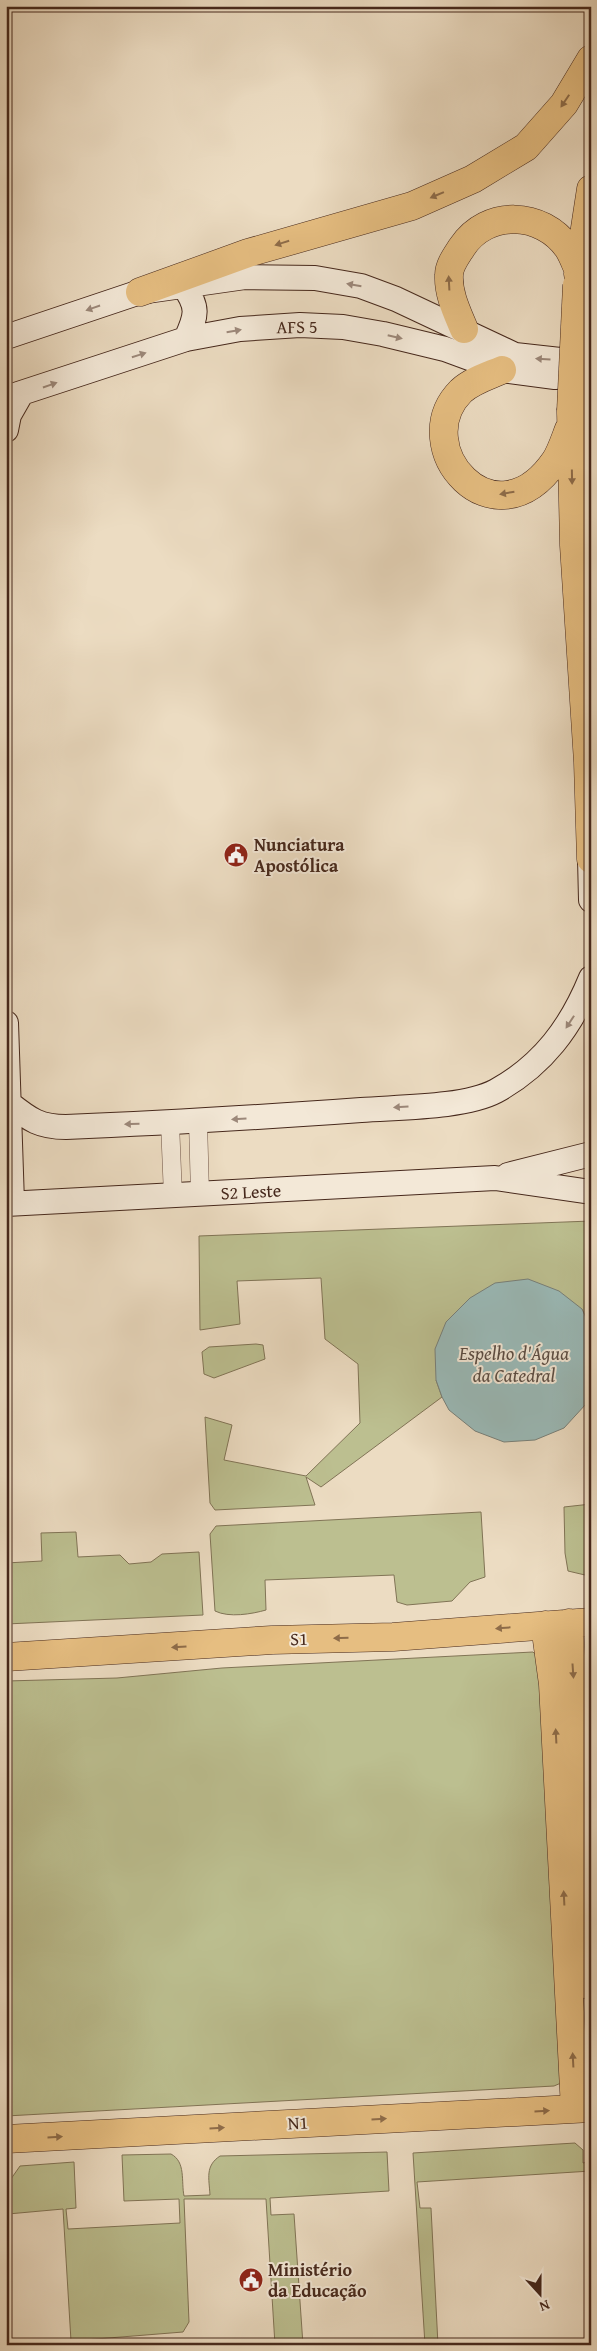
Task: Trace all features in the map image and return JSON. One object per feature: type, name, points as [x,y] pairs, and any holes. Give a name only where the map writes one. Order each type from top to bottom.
[{"type":"main road","points":[[8,335],[140,292],[248,253],[412,206],[473,179],[526,147],[564,104],[591,59]]},
{"type":"main road","points":[[591,189],[577,277],[571,417],[579,650],[589,765],[591,900]]},
{"type":"main road","points":[[464,329],[450,290],[449,272],[454,259],[467,240],[484,225],[508,218],[534,222],[555,235],[568,248],[577,277]]},
{"type":"main road","points":[[140,292],[245,277],[315,278],[361,286],[464,329],[488,343],[515,354],[560,360],[591,354]]},
{"type":"main road","points":[[183,285],[195,304],[193,324],[186,340]]},
{"type":"main road","name":"AFS 5","points":[[14,396],[186,340],[240,330],[300,325],[343,327],[383,334],[445,349],[502,370],[555,377],[591,373]]},
{"type":"main road","points":[[502,370],[472,383],[461,391],[451,404],[446,419],[444,438],[449,457],[457,473],[470,486],[482,492],[497,495],[511,494],[539,480],[556,460],[571,417]]},
{"type":"main road","points":[[6,430],[14,396]]},
{"type":"main road","points":[[579,650],[591,602]]},
{"type":"main road","points":[[10,1104],[30,1120],[48,1127],[198,1122],[449,1104],[494,1092],[526,1073],[559,1038],[580,1007],[591,978]]},
{"type":"main road","points":[[6,1023],[10,1104],[9,1204]]},
{"type":"main road","points":[[584,1191],[575,1175],[578,1164],[588,1150]]},
{"type":"main road","name":"S2 Leste","points":[[495,1178],[588,1150]]},
{"type":"main road","name":"S2 Leste","points":[[9,1204],[495,1178],[584,1191]]},
{"type":"main road","points":[[568,1623],[591,1986]]},
{"type":"main road","points":[[568,1623],[553,1684],[583,2109]]},
{"type":"main road","name":"S1","points":[[6,1657],[272,1640],[392,1637],[568,1623]]},
{"type":"main road","name":"N1","points":[[6,2139],[583,2109]]},
{"type":"street","points":[[198,1122],[200,1194]]},
{"type":"street","points":[[170,1123],[173,1196]]},
{"type":"green space","points":[[591,1221],[591,1329],[582,1309],[436,1380],[442,1397],[321,1487],[306,1477],[315,1505],[215,1510],[210,1503],[205,1417],[232,1425],[224,1460],[306,1476],[360,1423],[358,1364],[325,1339],[321,1278],[237,1281],[240,1324],[200,1330],[199,1236]]},
{"type":"green space","points":[[263,1345],[265,1359],[214,1378],[204,1374],[202,1352],[209,1347]]},
{"type":"green space","points":[[591,1504],[591,1579],[585,1575],[568,1571],[565,1553],[564,1507]]},
{"type":"green space","points":[[481,1512],[485,1577],[470,1582],[452,1601],[407,1605],[397,1602],[394,1575],[265,1580],[266,1610],[234,1615],[215,1611],[210,1534],[216,1526]]},
{"type":"green space","points":[[76,1532],[78,1557],[120,1555],[129,1564],[151,1562],[162,1554],[199,1552],[203,1615],[6,1624],[6,1563],[42,1561],[41,1533]]},
{"type":"green space","points":[[591,1645],[591,1844],[584,1707],[587,1657]]},
{"type":"green space","points":[[533,1652],[539,1658],[561,2083],[554,2086],[6,2116],[6,1681],[117,1678],[222,1668]]},
{"type":"green space","points":[[575,2143],[583,2150],[583,2163],[591,2161],[591,2171],[417,2182],[420,2208],[431,2208],[438,2345],[425,2345],[413,2153]]},
{"type":"green space","points":[[387,2152],[389,2191],[270,2198],[271,2215],[294,2214],[303,2345],[275,2345],[266,2199],[184,2199],[189,2322],[183,2332],[71,2341],[63,2209],[8,2214],[6,2186],[20,2166],[74,2162],[76,2208],[66,2209],[68,2229],[180,2223],[179,2199],[124,2201],[122,2155],[171,2154],[176,2157],[181,2167],[184,2196],[210,2195],[210,2168],[220,2156]]},
{"type":"water","name":"Espelho d'Água da Catedral","points":[[528,1279],[559,1291],[582,1309],[591,1329],[591,1392],[586,1404],[564,1428],[535,1440],[504,1442],[475,1431],[449,1410],[436,1380],[435,1349],[446,1322],[470,1298],[495,1283]]},
{"type":"place","name":"Nunciatura Apostólica","points":[[236,855]]},
{"type":"place","name":"Ministério da Educação","points":[[251,2280]]}]
